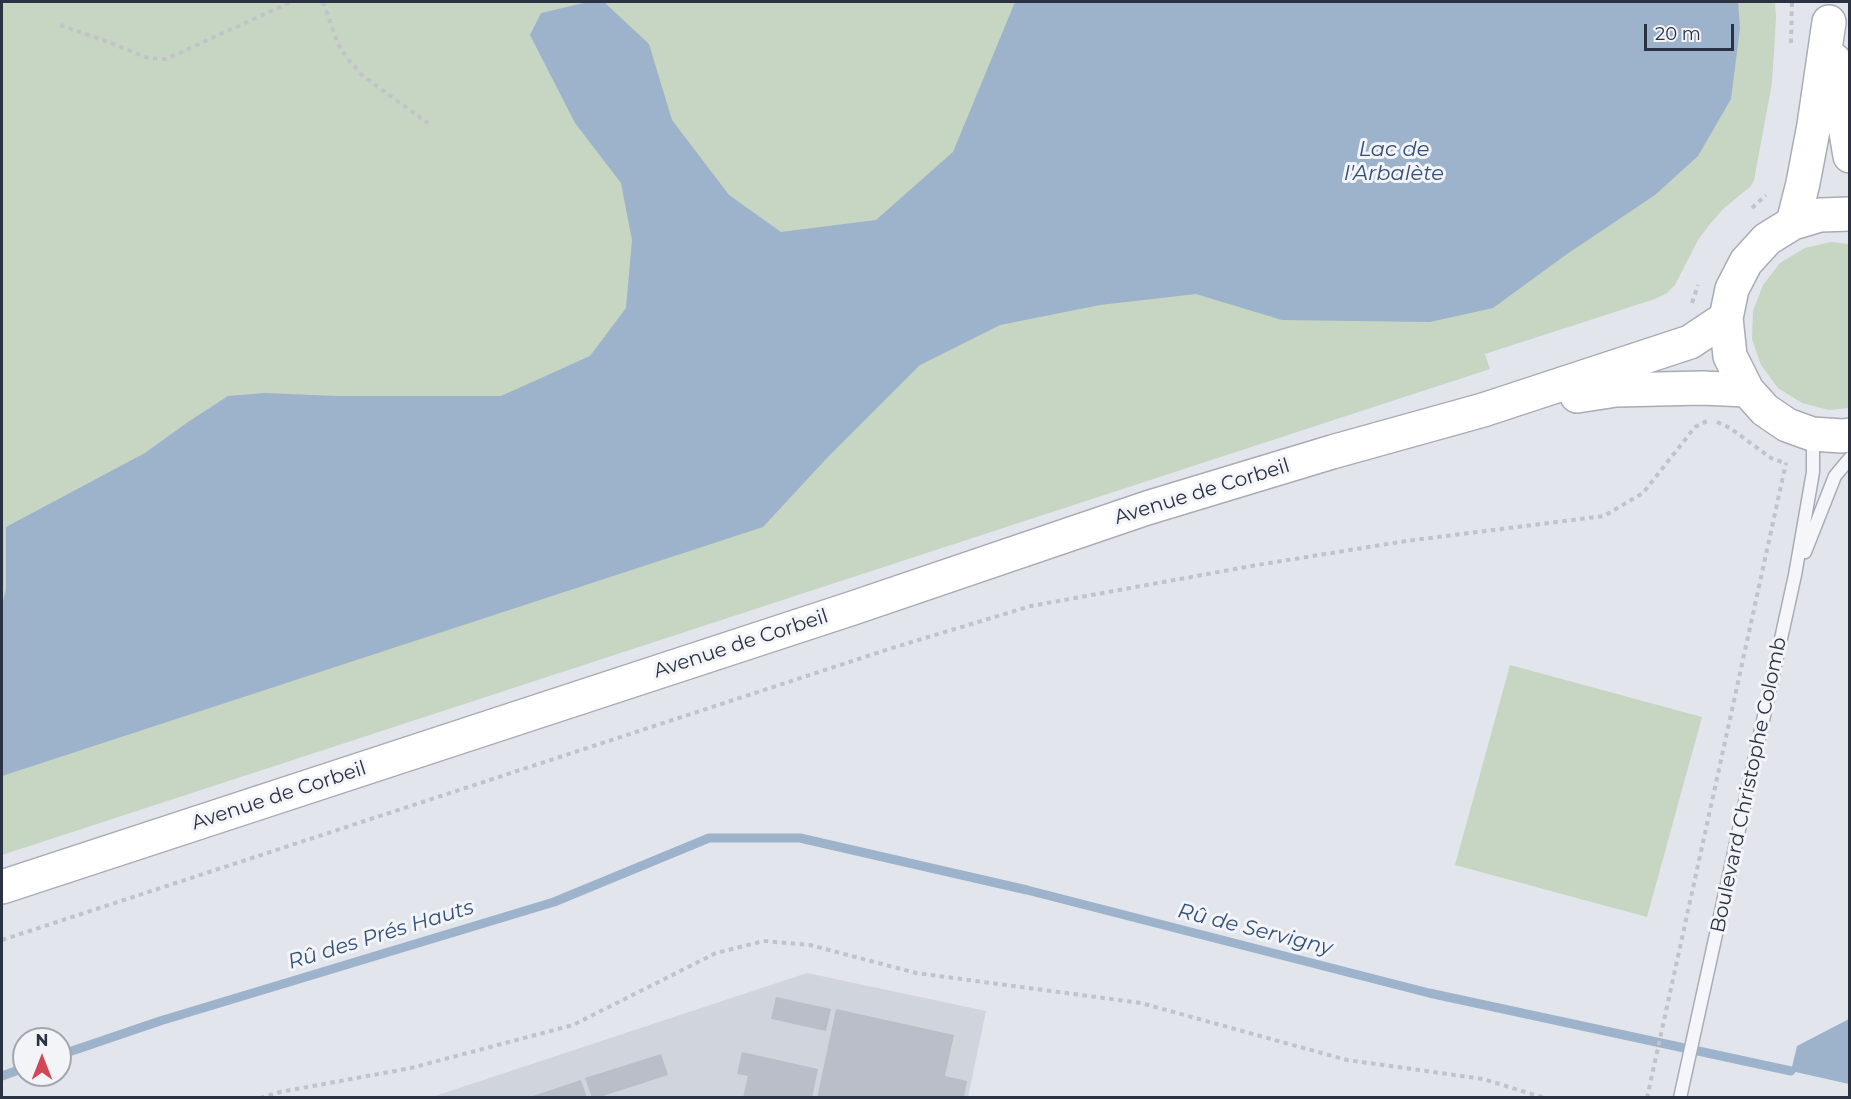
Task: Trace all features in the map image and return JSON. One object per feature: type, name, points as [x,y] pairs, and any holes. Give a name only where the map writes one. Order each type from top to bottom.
[{"type":"main road","points":[[1828,12],[1846,146],[1850,156]]},
{"type":"main road","points":[[1792,223],[1803,183],[1814,125],[1828,12]]},
{"type":"main road","points":[[1850,214],[1820,215],[1792,223],[1767,239],[1746,262],[1732,289],[1726,318],[1731,356],[1747,390],[1765,410],[1787,425],[1812,434],[1850,435]]},
{"type":"main road","name":"Avenue de Corbeil","points":[[2,887],[842,611],[1147,508],[1332,452],[1483,410],[1690,342],[1726,318]]},
{"type":"main road","name":"Avenue de Corbeil","points":[[1483,410],[1616,390],[1702,388],[1747,390]]},
{"type":"lane","points":[[1795,575],[1814,472],[1812,434]]},
{"type":"lane","points":[[1795,575],[1835,476],[1850,458]]},
{"type":"lane","name":"Boulevard Christophe Colomb","points":[[1680,1098],[1795,575]]},
{"type":"path","points":[[60,25],[148,58],[166,59],[291,2]]},
{"type":"path","points":[[323,2],[338,44],[347,58],[363,76],[428,123]]},
{"type":"path","points":[[1791,50],[1792,2]]},
{"type":"path","points":[[1745,216],[1767,194]]},
{"type":"path","points":[[1692,310],[1693,299],[1701,278]]},
{"type":"path","points":[[2,940],[892,648],[1032,606],[1257,565],[1406,541],[1604,516],[1643,493],[1695,427],[1711,419]]},
{"type":"path","points":[[1647,1098],[1786,463]]},
{"type":"path","points":[[260,1098],[280,1092],[411,1068],[573,1024],[716,953],[764,941],[810,945],[916,974],[1141,1003],[1347,1060],[1483,1079],[1545,1098]]},
{"type":"shaded area","points":[[807,973],[986,1011],[968,1097],[429,1098]]},
{"type":"green space","points":[[2,2],[1775,2],[1776,18],[1772,83],[1754,180],[1751,186],[1723,209],[1710,224],[1698,240],[1675,285],[1667,293],[1655,299],[1485,354],[1490,369],[2,855]]},
{"type":"green space","points":[[1831,242],[1849,244],[1850,408],[1829,410],[1802,403],[1778,388],[1761,365],[1752,339],[1753,311],[1763,285],[1780,263],[1805,248]]},
{"type":"green space","points":[[1510,665],[1702,717],[1647,917],[1455,865]]},
{"type":"water","name":"Lac de l'Arbalète","points":[[588,2],[604,2],[649,44],[672,120],[729,195],[781,232],[876,220],[953,152],[1015,2],[1738,2],[1740,28],[1731,99],[1698,156],[1655,195],[1567,254],[1493,308],[1430,322],[1282,320],[1196,294],[1100,305],[1000,325],[920,365],[826,459],[763,527],[2,776],[2,604],[6,590],[6,527],[145,453],[228,396],[265,393],[336,396],[501,396],[590,356],[626,308],[632,240],[621,183],[575,123],[530,35],[541,13]]},
{"type":"water","points":[[1849,1019],[1849,1084],[1791,1071],[1797,1046]]},
{"type":"building","points":[[776,997],[831,1009],[826,1031],[771,1019]]},
{"type":"building","points":[[836,1009],[954,1035],[945,1076],[967,1081],[964,1098],[817,1098]]},
{"type":"building","points":[[742,1052],[818,1069],[812,1098],[743,1098],[748,1076],[737,1074]]},
{"type":"building","points":[[661,1054],[668,1075],[592,1098],[585,1078]]},
{"type":"building","points":[[581,1080],[587,1098],[530,1098],[530,1097]]},
{"type":"waterway","name":"Rû de Servigny","points":[[72,1051],[160,1021],[554,902],[709,838],[800,838],[1027,890],[1429,993],[1791,1071]]},
{"type":"waterway","name":"Rû des Prés Hauts","points":[[2,1076],[12,1072]]}]
